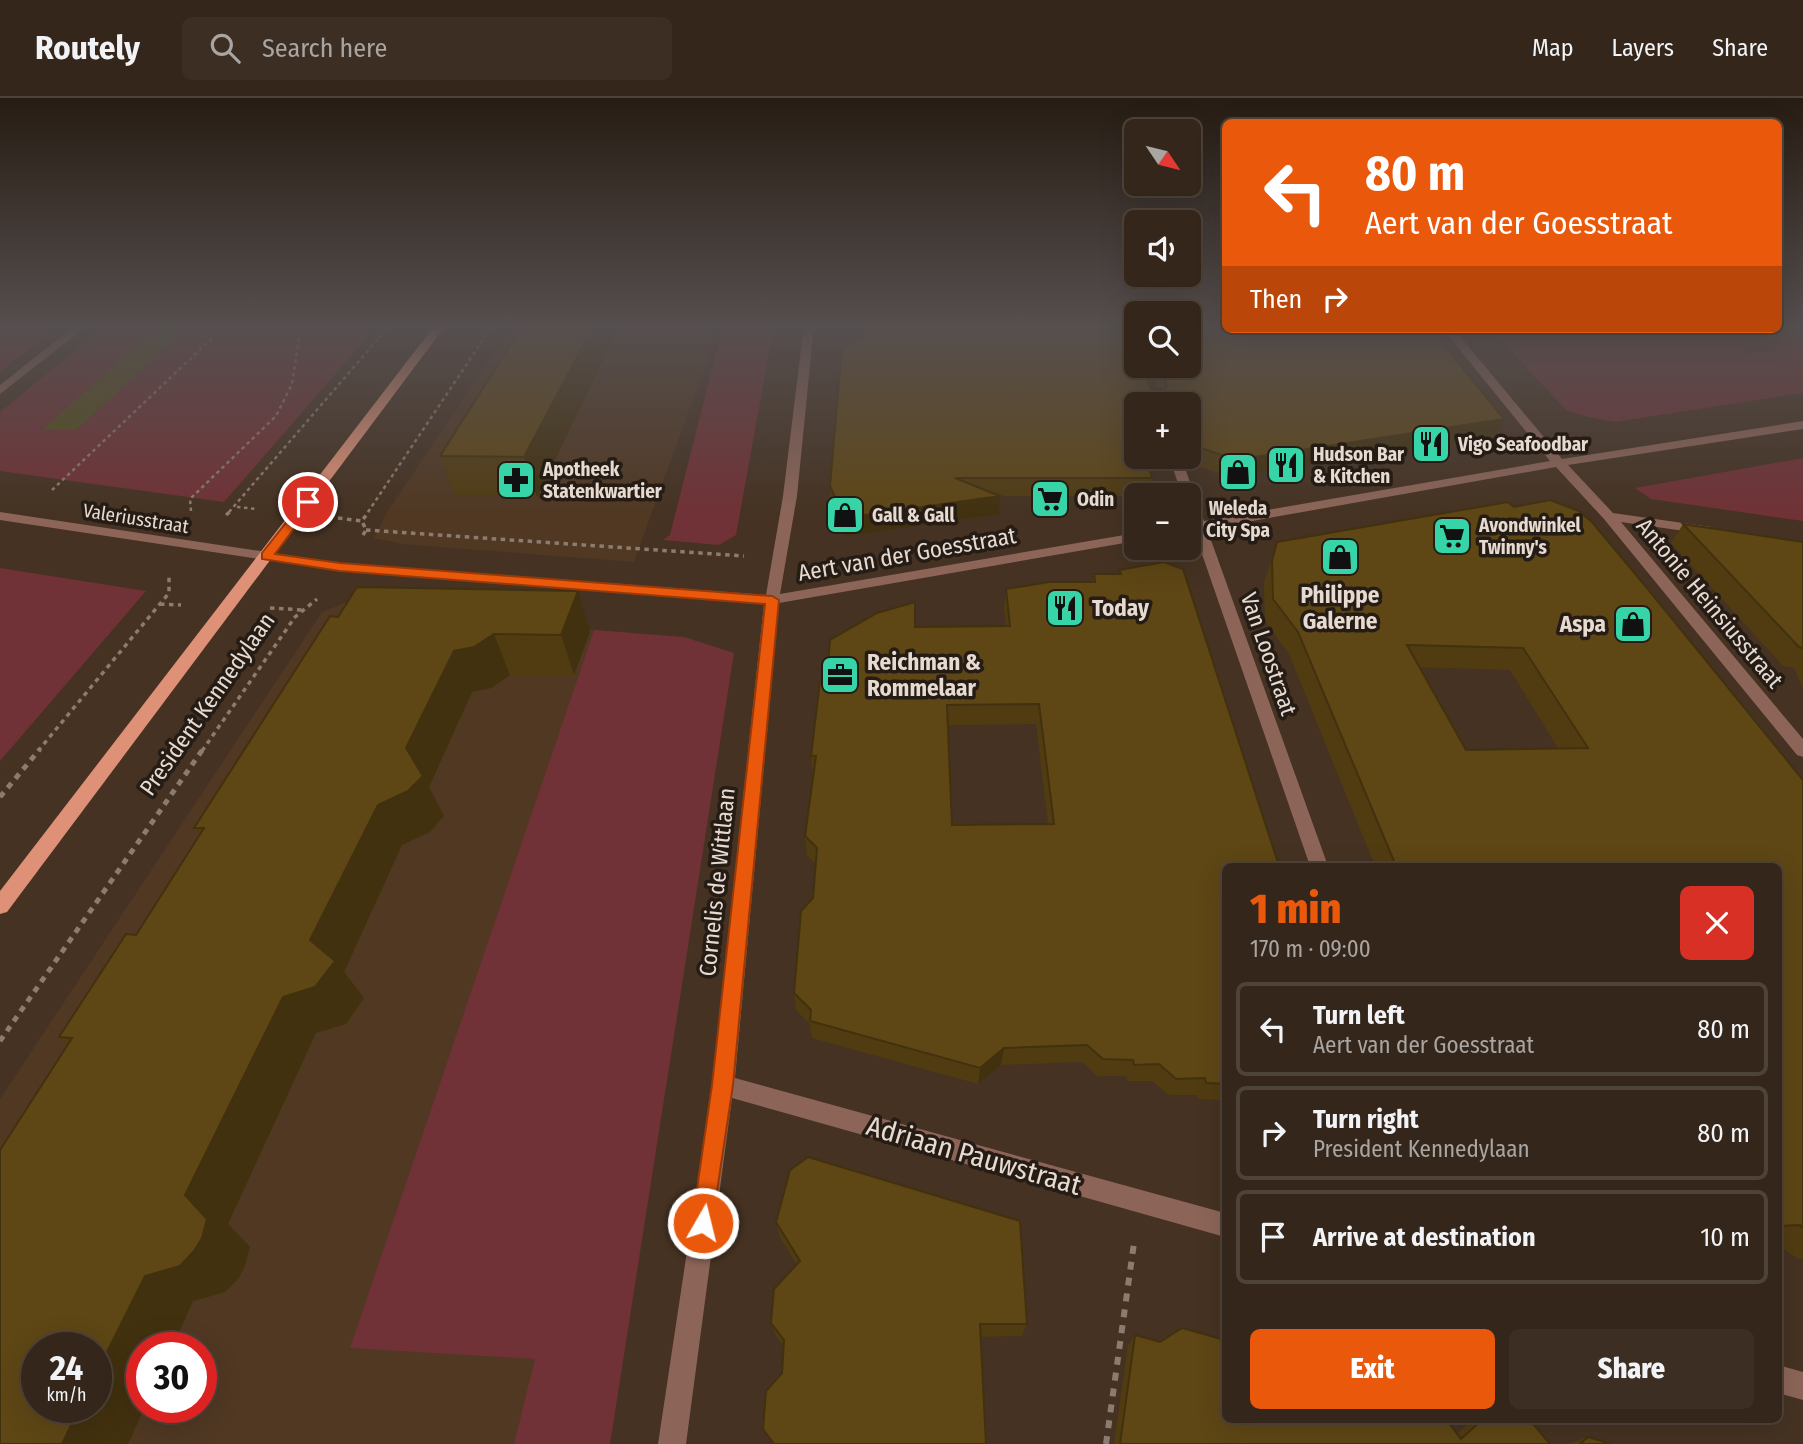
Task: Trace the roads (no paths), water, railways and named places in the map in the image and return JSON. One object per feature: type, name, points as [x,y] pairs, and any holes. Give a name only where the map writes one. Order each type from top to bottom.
[{"type":"main road","name":"President Kennedylaan","points":[[0,906],[394,388]]},
{"type":"street","name":"Cornelis de Wittlaan","points":[[671,1444],[723,1085],[772,600],[790,496],[803,388]]},
{"type":"street","name":"Antonie Heinsiusstraat","points":[[1497,388],[1559,463],[1609,516],[1803,751]]},
{"type":"street","points":[[1201,526],[1559,463],[1803,425]]},
{"type":"street","name":"Valeriusstraat","points":[[0,516],[267,556]]},
{"type":"street","points":[[1609,516],[1720,532]]},
{"type":"street","name":"Aert van der Goesstraat","points":[[267,556],[340,567],[772,600],[1124,539]]},
{"type":"street","name":"Van Loostraat","points":[[1201,546],[1317,863]]},
{"type":"street","name":"Adriaan Pauwstraat","points":[[723,1085],[1222,1224]]},
{"type":"street","points":[[1782,1380],[1803,1386]]},
{"type":"place","name":"Vigo Seafoodbar","points":[[1431,444]]},
{"type":"place","name":"Hudson Bar & Kitchen","points":[[1286,465]]},
{"type":"place","name":"Weleda City Spa","points":[[1238,472]]},
{"type":"place","name":"Apotheek Statenkwartier","points":[[516,480]]},
{"type":"place","name":"Odin","points":[[1050,499]]},
{"type":"place","name":"Gall & Gall","points":[[845,515]]},
{"type":"place","name":"Avondwinkel Twinny's","points":[[1452,536]]},
{"type":"place","name":"Philippe Galerne","points":[[1340,557]]},
{"type":"place","name":"Today","points":[[1065,608]]},
{"type":"place","name":"Aspa","points":[[1633,624]]},
{"type":"place","name":"Reichman & Rommelaar","points":[[840,675]]}]
